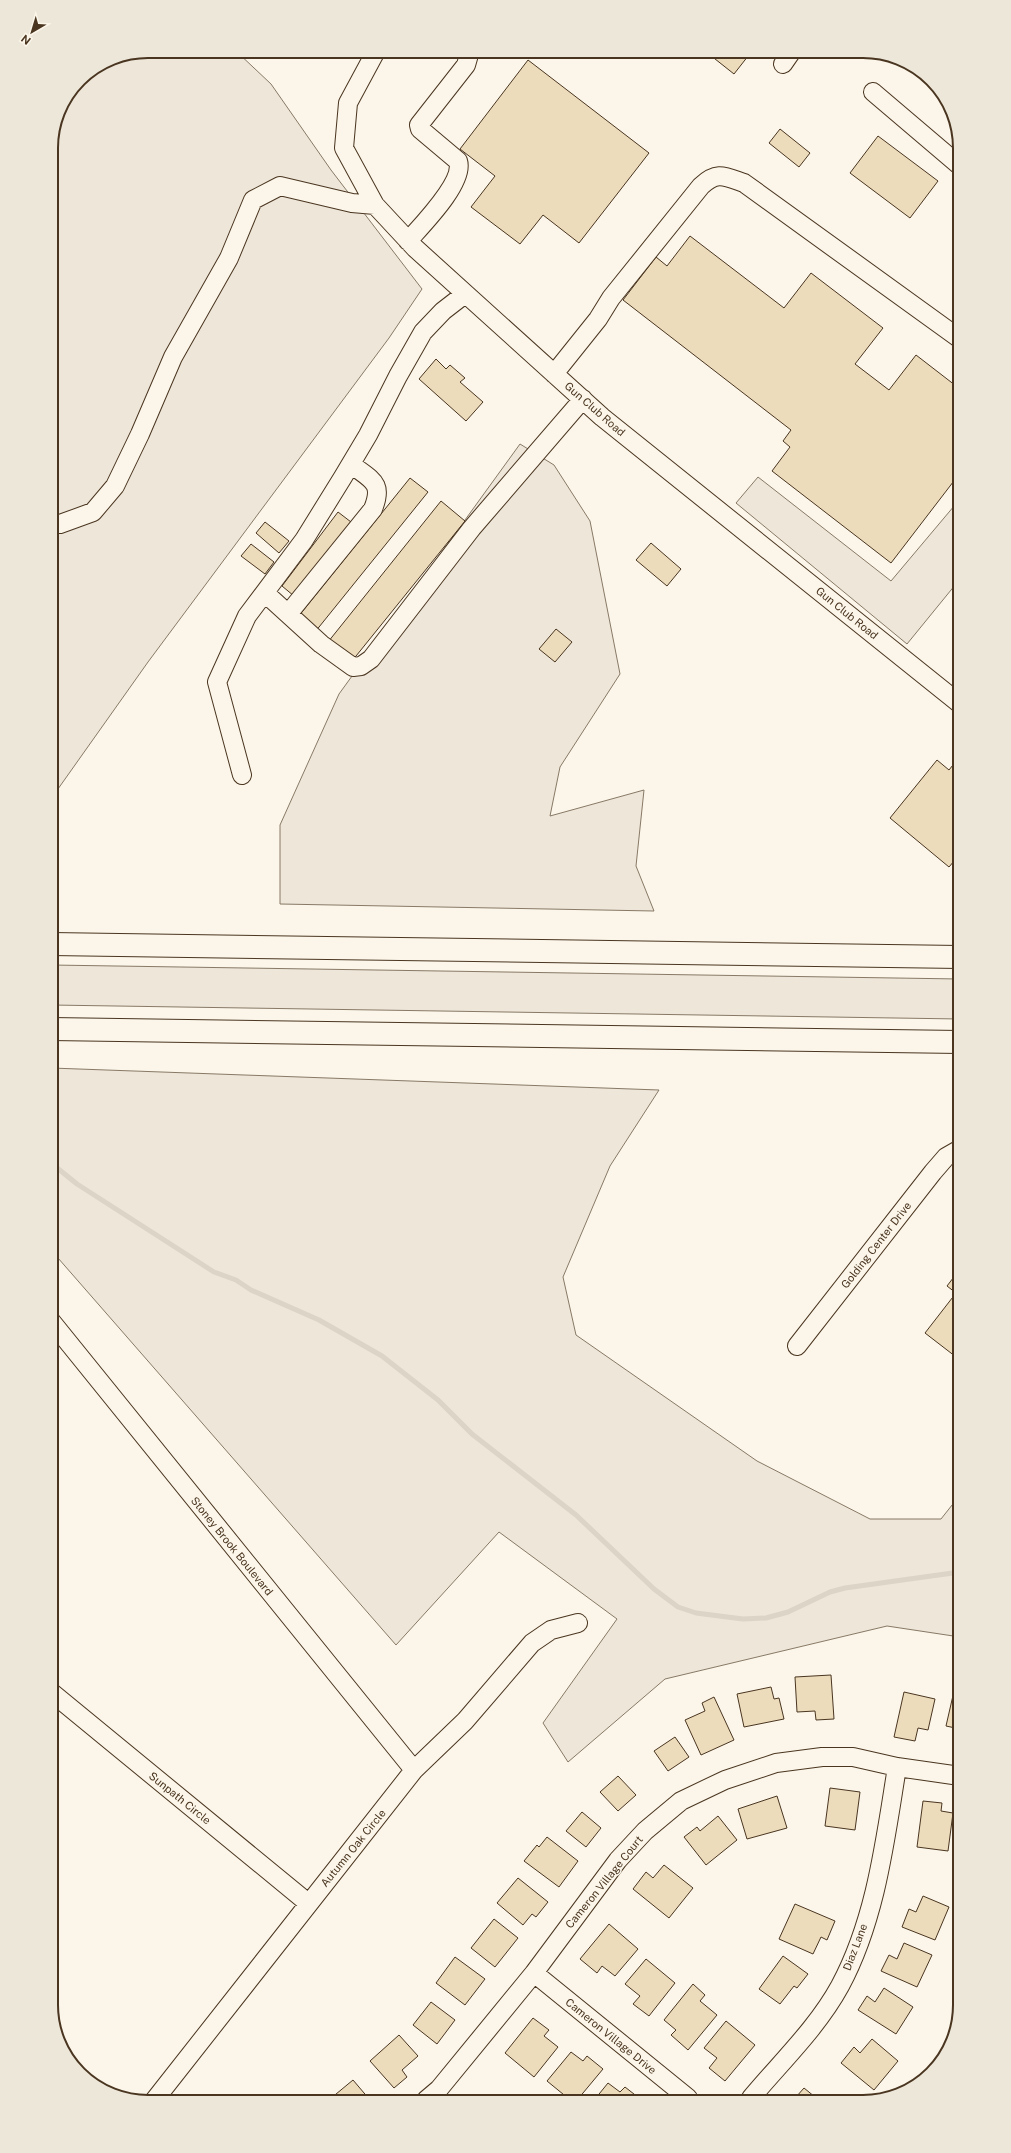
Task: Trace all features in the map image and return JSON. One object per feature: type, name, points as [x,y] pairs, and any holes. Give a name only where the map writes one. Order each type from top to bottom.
[{"type":"highway","points":[[58,944],[953,957]]},
{"type":"highway","points":[[58,1029],[953,1042]]},
{"type":"street","name":"Gun Club Road","points":[[372,58],[348,103],[344,148],[375,205],[408,241],[583,400],[953,698]]},
{"type":"street","points":[[408,241],[442,200],[459,171],[458,161],[420,129],[419,125],[466,65],[468,58]]},
{"type":"street","points":[[873,92],[953,160]]},
{"type":"street","points":[[554,374],[598,319],[611,298],[701,186],[710,178],[720,175],[744,183],[953,334]]},
{"type":"street","points":[[58,524],[93,512],[115,486],[140,434],[173,357],[229,258],[253,200],[280,186],[352,203],[375,205]]},
{"type":"street","points":[[242,775],[217,682],[247,616],[304,540],[351,464],[423,332],[443,312],[465,294]]},
{"type":"street","points":[[264,593],[321,644],[352,667],[361,666],[371,660],[472,528],[583,400]]},
{"type":"street","points":[[288,614],[372,509],[378,498],[378,490],[375,484],[351,464]]},
{"type":"street","name":"Golding Center Drive","points":[[797,1346],[933,1172],[946,1157],[953,1153]]},
{"type":"street","name":"Stoney Brook Boulevard","points":[[58,1330],[414,1770]]},
{"type":"street","name":"Autumn Oak Circle","points":[[158,2095],[414,1770],[464,1721],[532,1643],[551,1630],[578,1623]]},
{"type":"street","name":"Sunpath Circle","points":[[58,1698],[308,1903]]},
{"type":"street","name":"Cameron Village Court","points":[[432,2095],[439,2089],[534,1973],[618,1860],[646,1831],[681,1801],[725,1780],[776,1763],[822,1757],[853,1757],[898,1767],[953,1775]]},
{"type":"street","name":"Diaz Lane","points":[[753,2095],[815,2023],[840,1986],[861,1935],[876,1885],[898,1767]]},
{"type":"street","name":"Cameron Village Drive","points":[[534,1973],[684,2095]]},
{"type":"shaded area","points":[[142,58],[243,58],[271,84],[331,170],[422,289],[389,338],[148,662],[58,789],[58,142],[61,124],[73,98],[80,88],[93,76],[108,67],[124,61]]},
{"type":"shaded area","points":[[520,444],[554,465],[590,521],[620,674],[560,767],[550,816],[644,790],[636,866],[654,911],[280,904],[280,825],[339,694]]},
{"type":"shaded area","points":[[758,477],[891,581],[953,507],[953,588],[907,644],[736,503]]},
{"type":"shaded area","points":[[58,965],[953,979],[953,1019],[58,1005]]},
{"type":"shaded area","points":[[58,1068],[659,1090],[610,1166],[563,1277],[576,1335],[757,1461],[870,1519],[941,1519],[953,1504],[953,1636],[887,1626],[665,1679],[568,1762],[543,1723],[617,1619],[499,1532],[396,1645],[58,1258]]},
{"type":"building","points":[[714,58],[747,58],[734,74]]},
{"type":"building","points":[[528,60],[649,153],[579,243],[543,215],[520,244],[471,207],[495,176],[460,149]]},
{"type":"building","points":[[780,129],[810,153],[799,167],[769,143]]},
{"type":"building","points":[[878,136],[938,181],[910,218],[850,173]]},
{"type":"building","points":[[690,236],[784,308],[811,273],[883,328],[855,364],[889,390],[916,355],[953,384],[953,482],[891,563],[772,471],[790,447],[783,441],[791,430],[623,300],[656,257],[667,266]]},
{"type":"building","points":[[436,359],[446,369],[450,365],[465,378],[460,382],[483,402],[466,421],[419,379]]},
{"type":"building","points":[[410,478],[428,492],[315,632],[298,617]]},
{"type":"building","points":[[441,501],[465,521],[352,661],[328,642]]},
{"type":"building","points":[[338,512],[351,522],[294,596],[282,586]]},
{"type":"building","points":[[265,522],[289,541],[279,553],[256,533]]},
{"type":"building","points":[[651,543],[681,569],[667,586],[636,560]]},
{"type":"building","points":[[251,544],[274,562],[265,574],[241,556]]},
{"type":"building","points":[[556,629],[572,642],[555,662],[539,649]]},
{"type":"building","points":[[937,760],[949,770],[953,765],[953,862],[949,867],[890,818]]},
{"type":"building","points":[[953,1278],[953,1291],[947,1286]]},
{"type":"building","points":[[953,1297],[953,1355],[925,1333]]},
{"type":"building","points":[[831,1675],[834,1719],[816,1720],[815,1711],[797,1712],[795,1677]]},
{"type":"building","points":[[771,1687],[774,1699],[779,1698],[784,1719],[744,1727],[737,1694]]},
{"type":"building","points":[[904,1692],[935,1699],[928,1730],[918,1728],[915,1741],[894,1737]]},
{"type":"building","points":[[953,1695],[953,1728],[946,1726]]},
{"type":"building","points":[[714,1697],[734,1740],[701,1755],[685,1720],[705,1711],[702,1703]]},
{"type":"building","points":[[675,1737],[689,1757],[668,1771],[654,1751]]},
{"type":"building","points":[[618,1776],[636,1795],[618,1811],[600,1792]]},
{"type":"building","points":[[830,1788],[860,1792],[855,1830],[825,1826]]},
{"type":"building","points":[[777,1796],[787,1828],[747,1839],[738,1809]]},
{"type":"building","points":[[923,1801],[942,1803],[941,1811],[953,1813],[948,1851],[917,1847]]},
{"type":"building","points":[[582,1812],[601,1828],[586,1847],[566,1831]]},
{"type":"building","points":[[718,1816],[737,1840],[706,1865],[684,1837],[697,1827],[700,1831]]},
{"type":"building","points":[[547,1837],[578,1861],[559,1887],[524,1861],[537,1845],[539,1847]]},
{"type":"building","points":[[664,1865],[693,1888],[669,1918],[633,1889],[646,1872],[653,1878]]},
{"type":"building","points":[[518,1878],[548,1902],[536,1917],[532,1914],[523,1925],[497,1903]]},
{"type":"building","points":[[923,1896],[949,1907],[935,1940],[902,1927],[909,1909],[916,1912]]},
{"type":"building","points":[[795,1904],[835,1921],[827,1940],[821,1937],[813,1954],[779,1939]]},
{"type":"building","points":[[494,1919],[518,1938],[495,1967],[471,1948]]},
{"type":"building","points":[[609,1924],[638,1949],[615,1976],[602,1966],[597,1973],[580,1959]]},
{"type":"building","points":[[904,1943],[932,1955],[917,1987],[881,1971],[889,1955],[897,1959]]},
{"type":"building","points":[[783,1956],[808,1974],[797,1988],[794,1986],[780,2004],[759,1989]]},
{"type":"building","points":[[455,1957],[485,1979],[465,2005],[436,1983]]},
{"type":"building","points":[[646,1959],[675,1983],[649,2016],[633,2004],[640,1996],[625,1984]]},
{"type":"building","points":[[693,1984],[705,1995],[700,2001],[717,2015],[688,2050],[671,2035],[676,2030],[664,2020]]},
{"type":"building","points":[[884,1988],[913,2007],[896,2034],[858,2010],[867,1996],[875,2002]]},
{"type":"building","points":[[431,2002],[455,2020],[437,2044],[413,2025]]},
{"type":"building","points":[[533,2018],[549,2030],[544,2036],[558,2047],[534,2077],[505,2053]]},
{"type":"building","points":[[726,2021],[755,2045],[725,2081],[709,2068],[717,2058],[704,2048]]},
{"type":"building","points":[[399,2035],[418,2056],[402,2070],[407,2077],[394,2088],[370,2061]]},
{"type":"building","points":[[872,2039],[898,2061],[874,2090],[841,2063],[854,2047],[860,2053]]},
{"type":"building","points":[[571,2052],[583,2061],[587,2056],[603,2069],[581,2095],[564,2095],[547,2081]]},
{"type":"building","points":[[353,2080],[366,2095],[335,2095]]},
{"type":"building","points":[[608,2083],[620,2092],[625,2087],[635,2095],[598,2095]]},
{"type":"building","points":[[804,2088],[813,2095],[798,2095]]},
{"type":"waterway","points":[[58,1169],[77,1184],[214,1272],[236,1280],[251,1290],[319,1320],[382,1356],[438,1400],[472,1434],[576,1515],[654,1589],[678,1607],[696,1613],[743,1619],[766,1618],[788,1612],[830,1592],[845,1588],[953,1573]]}]
